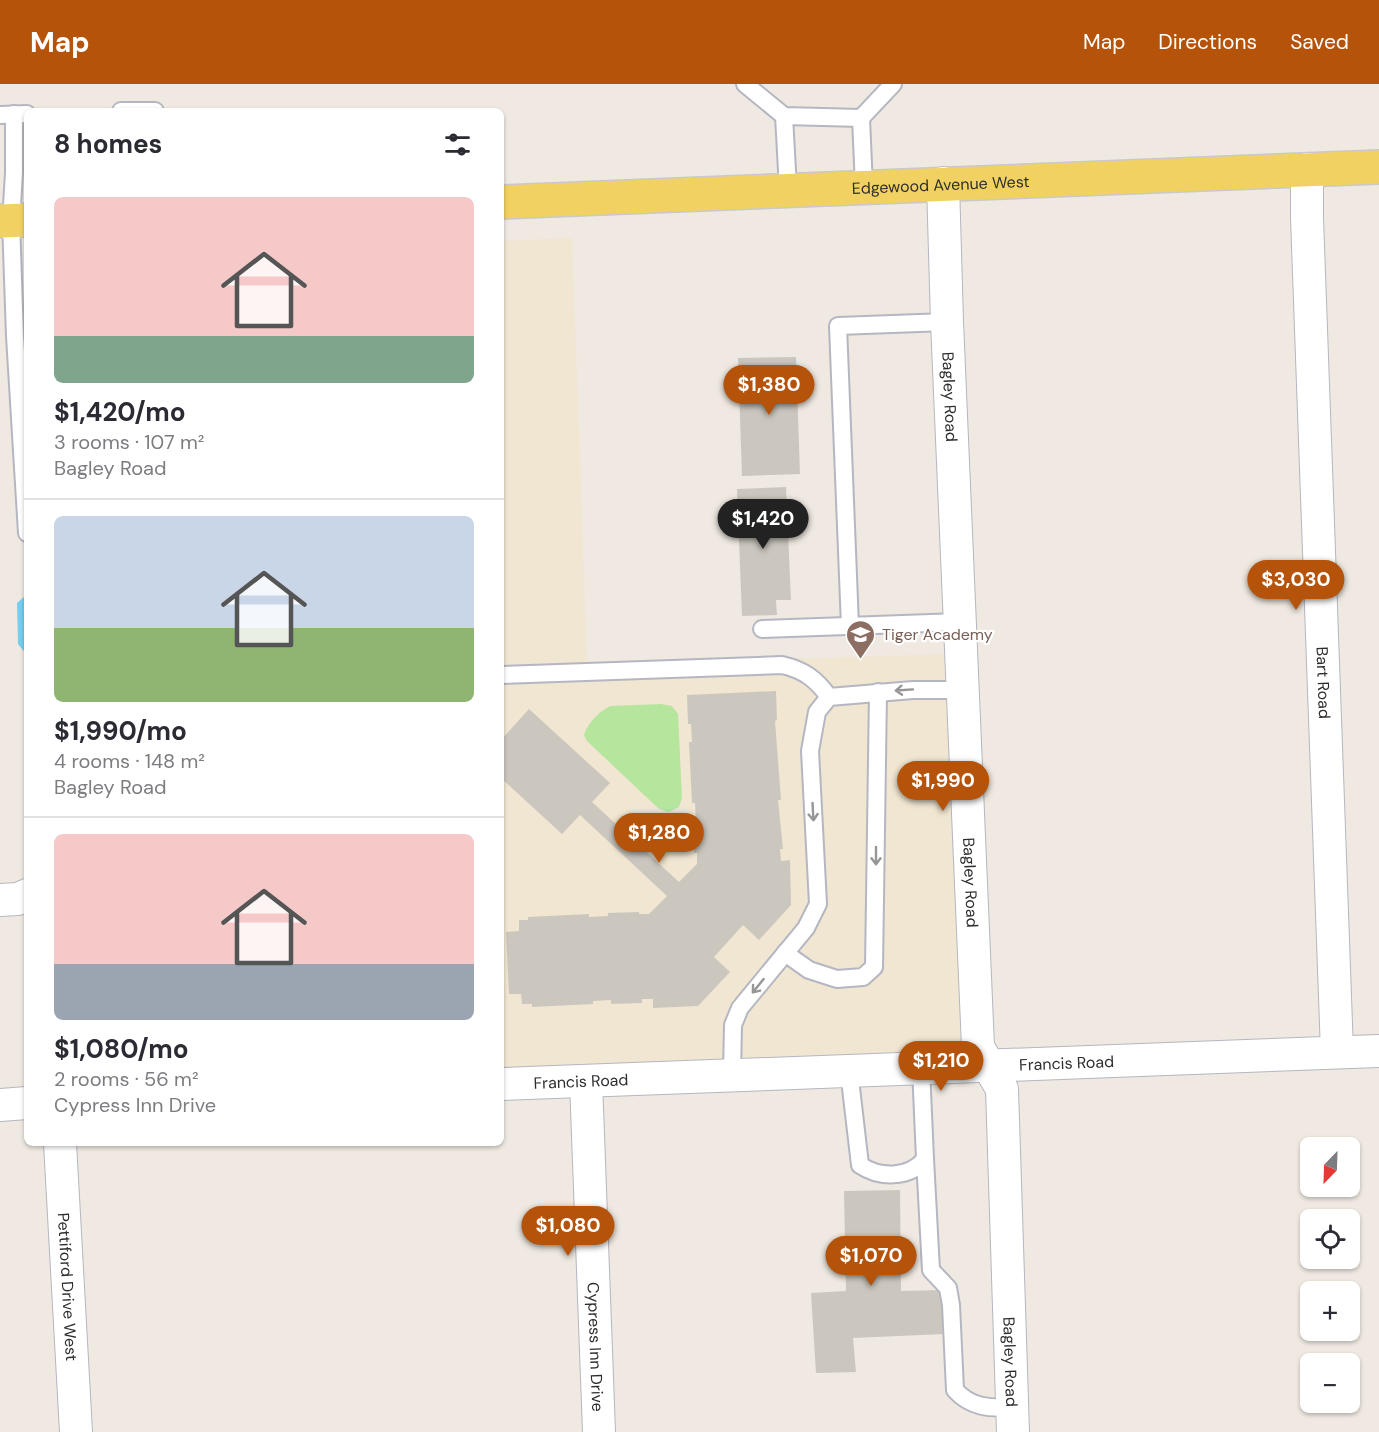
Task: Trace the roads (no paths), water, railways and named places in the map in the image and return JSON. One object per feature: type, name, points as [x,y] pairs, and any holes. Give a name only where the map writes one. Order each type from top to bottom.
[{"type":"main road","name":"Edgewood Avenue West","points":[[504,202],[1379,167]]},
{"type":"street","name":"Bart Road","points":[[1307,169],[1307,230],[1337,1052]]},
{"type":"street","name":"Bagley Road","points":[[943,183],[978,1047],[1002,1089],[1012,1420]]},
{"type":"street","points":[[0,900],[24,896]]},
{"type":"street","name":"Francis Road","points":[[504,1084],[1379,1051]]},
{"type":"street","name":"Cypress Inn Drive","points":[[586,1081],[599,1432]]},
{"type":"street","points":[[0,1105],[24,1103]]},
{"type":"street","name":"Pettiford Drive West","points":[[60,1146],[76,1432]]},
{"type":"lane","points":[[745,84],[784,116],[861,118]]},
{"type":"lane","points":[[864,187],[861,118],[893,84]]},
{"type":"lane","points":[[14,114],[13,221],[21,336],[24,434]]},
{"type":"lane","points":[[784,116],[788,189]]},
{"type":"lane","points":[[850,626],[838,326],[947,322]]},
{"type":"lane","points":[[762,629],[959,622]]},
{"type":"lane","points":[[504,675],[782,665],[808,673],[829,697]]},
{"type":"lane","points":[[732,1074],[733,1025],[740,1008],[806,928],[818,904],[810,751],[817,712],[829,697],[878,692],[963,690]]},
{"type":"lane","points":[[785,953],[809,970],[837,979],[863,976],[874,968],[878,692]]},
{"type":"lane","points":[[921,1068],[931,1270],[948,1288],[956,1390],[961,1397],[973,1405],[999,1408],[1012,1420]]},
{"type":"lane","points":[[849,1071],[860,1165],[868,1171],[899,1174],[911,1171],[924,1159]]},
{"type":"water","points":[[24,597],[24,651],[18,644],[17,603]]},
{"type":"place","name":"Tiger Academy","points":[[861,660]]}]
